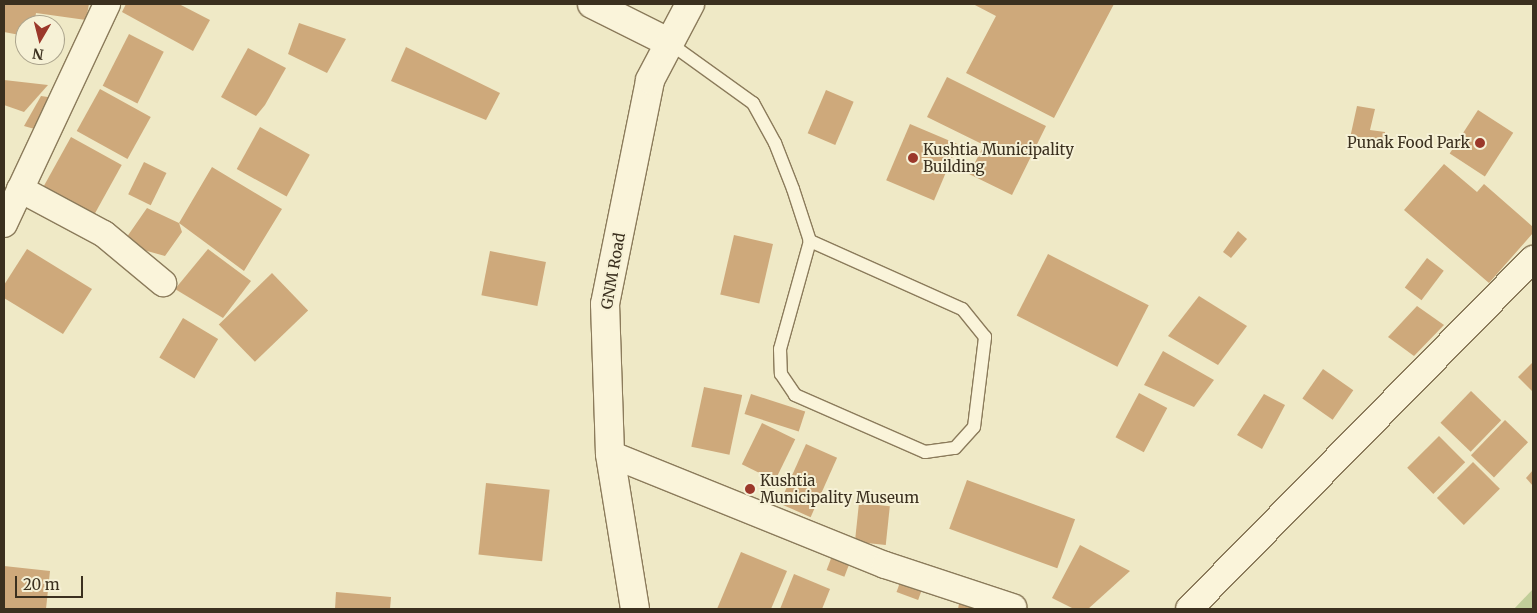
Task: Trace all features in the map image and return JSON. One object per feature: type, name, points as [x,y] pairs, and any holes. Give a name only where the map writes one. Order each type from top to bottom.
[{"type":"street","points":[[4,224],[107,4]]},
{"type":"street","points":[[592,4],[668,42]]},
{"type":"street","name":"GNM Road","points":[[635,609],[610,454],[605,304],[650,80],[668,42],[690,4]]},
{"type":"street","points":[[20,189],[104,234],[163,283]]},
{"type":"street","points":[[1188,609],[1533,259]]},
{"type":"street","points":[[610,454],[885,566],[1013,607]]},
{"type":"lane","points":[[668,42],[753,104],[776,142],[810,241],[780,349],[781,374],[795,394],[925,452],[955,448],[974,427],[985,338],[962,309],[810,241]]},
{"type":"green space","points":[[1533,589],[1533,609],[1514,609]]},
{"type":"building","points":[[4,4],[89,4],[86,20],[65,17],[65,15],[36,13],[36,15],[15,15],[15,34],[4,32]]},
{"type":"building","points":[[126,4],[179,4],[210,20],[193,51],[122,12]]},
{"type":"building","points":[[973,4],[1114,4],[1054,118],[966,73],[996,16]]},
{"type":"building","points":[[299,23],[346,39],[327,73],[288,54]]},
{"type":"building","points":[[129,34],[164,52],[137,103],[103,86]]},
{"type":"building","points":[[406,47],[500,93],[486,120],[391,81]]},
{"type":"building","points":[[248,48],[286,68],[265,105],[256,116],[221,97]]},
{"type":"building","points":[[947,77],[1046,126],[1012,195],[969,174],[984,145],[927,117]]},
{"type":"building","points":[[4,80],[48,85],[24,112],[4,105]]},
{"type":"building","points":[[100,89],[151,117],[127,159],[77,131]]},
{"type":"building","points":[[826,90],[854,102],[835,145],[808,133]]},
{"type":"building","points":[[41,96],[55,98],[38,130],[24,126]]},
{"type":"building","points":[[1357,106],[1375,109],[1370,130],[1385,132],[1385,148],[1350,138]]},
{"type":"building","name":"Punak Food Park","points":[[1478,110],[1513,133],[1485,176],[1450,154]]},
{"type":"building","points":[[910,124],[958,144],[934,200],[886,180]]},
{"type":"building","points":[[260,127],[310,155],[287,197],[237,169]]},
{"type":"building","points":[[71,137],[122,165],[90,223],[39,195]]},
{"type":"building","points":[[144,162],[166,173],[151,205],[128,194]]},
{"type":"building","points":[[1444,164],[1477,192],[1484,184],[1533,227],[1533,233],[1489,283],[1404,210]]},
{"type":"building","points":[[212,167],[282,209],[244,271],[179,223]]},
{"type":"building","points":[[147,208],[179,223],[182,232],[165,256],[122,244]]},
{"type":"building","points":[[1238,231],[1247,239],[1231,258],[1223,252]]},
{"type":"building","points":[[734,235],[773,244],[759,303],[720,294]]},
{"type":"building","points":[[27,249],[92,289],[63,334],[4,298],[4,285]]},
{"type":"building","points":[[208,249],[251,281],[223,318],[175,289]]},
{"type":"building","points":[[490,251],[546,262],[537,306],[481,295]]},
{"type":"building","points":[[1048,254],[1149,305],[1117,367],[1017,315]]},
{"type":"building","points":[[1427,258],[1444,271],[1422,300],[1405,288]]},
{"type":"building","points":[[272,273],[308,310],[255,362],[219,324]]},
{"type":"building","points":[[1199,296],[1247,326],[1218,365],[1168,336]]},
{"type":"building","points":[[1417,306],[1444,325],[1414,356],[1388,337]]},
{"type":"building","points":[[183,318],[218,339],[194,379],[159,357]]},
{"type":"building","points":[[1163,351],[1214,380],[1194,407],[1144,385]]},
{"type":"building","points":[[1533,362],[1533,392],[1518,377]]},
{"type":"building","points":[[1323,369],[1353,390],[1333,420],[1302,398]]},
{"type":"building","points":[[704,387],[742,395],[729,455],[691,447]]},
{"type":"building","points":[[1471,391],[1501,420],[1471,452],[1440,423]]},
{"type":"building","points":[[1139,393],[1167,408],[1144,452],[1116,437]]},
{"type":"building","points":[[751,394],[805,412],[799,432],[745,414]]},
{"type":"building","points":[[1264,394],[1285,405],[1262,449],[1237,435]]},
{"type":"building","points":[[1505,420],[1528,442],[1494,477],[1471,455]]},
{"type":"building","points":[[762,423],[795,439],[775,481],[742,464]]},
{"type":"building","points":[[1439,436],[1465,462],[1433,494],[1407,468]]},
{"type":"building","points":[[806,444],[837,458],[811,517],[780,503]]},
{"type":"building","points":[[1473,462],[1500,489],[1464,525],[1437,498]]},
{"type":"building","points":[[1533,470],[1533,486],[1526,478]]},
{"type":"building","points":[[967,480],[1075,519],[1057,568],[949,529]]},
{"type":"building","points":[[486,483],[550,490],[542,561],[478,555]]},
{"type":"building","points":[[859,503],[890,506],[886,545],[855,542]]},
{"type":"building","points":[[1080,545],[1130,571],[1088,609],[1074,609],[1052,598]]},
{"type":"building","points":[[741,552],[787,571],[771,609],[717,609]]},
{"type":"building","points":[[832,556],[850,563],[844,577],[827,570]]},
{"type":"building","points":[[4,566],[50,571],[46,609],[4,609]]},
{"type":"building","points":[[794,574],[830,589],[822,609],[780,609]]},
{"type":"building","points":[[902,577],[924,585],[918,600],[897,592]]},
{"type":"building","points":[[336,592],[391,597],[390,609],[335,609]]},
{"type":"building","points":[[960,598],[998,609],[958,609]]},
{"type":"place","name":"Punak Food Park","points":[[1480,143]]},
{"type":"place","name":"Kushtia Municipality Building","points":[[913,158]]},
{"type":"place","name":"Kushtia Municipality Museum","points":[[750,489]]}]
